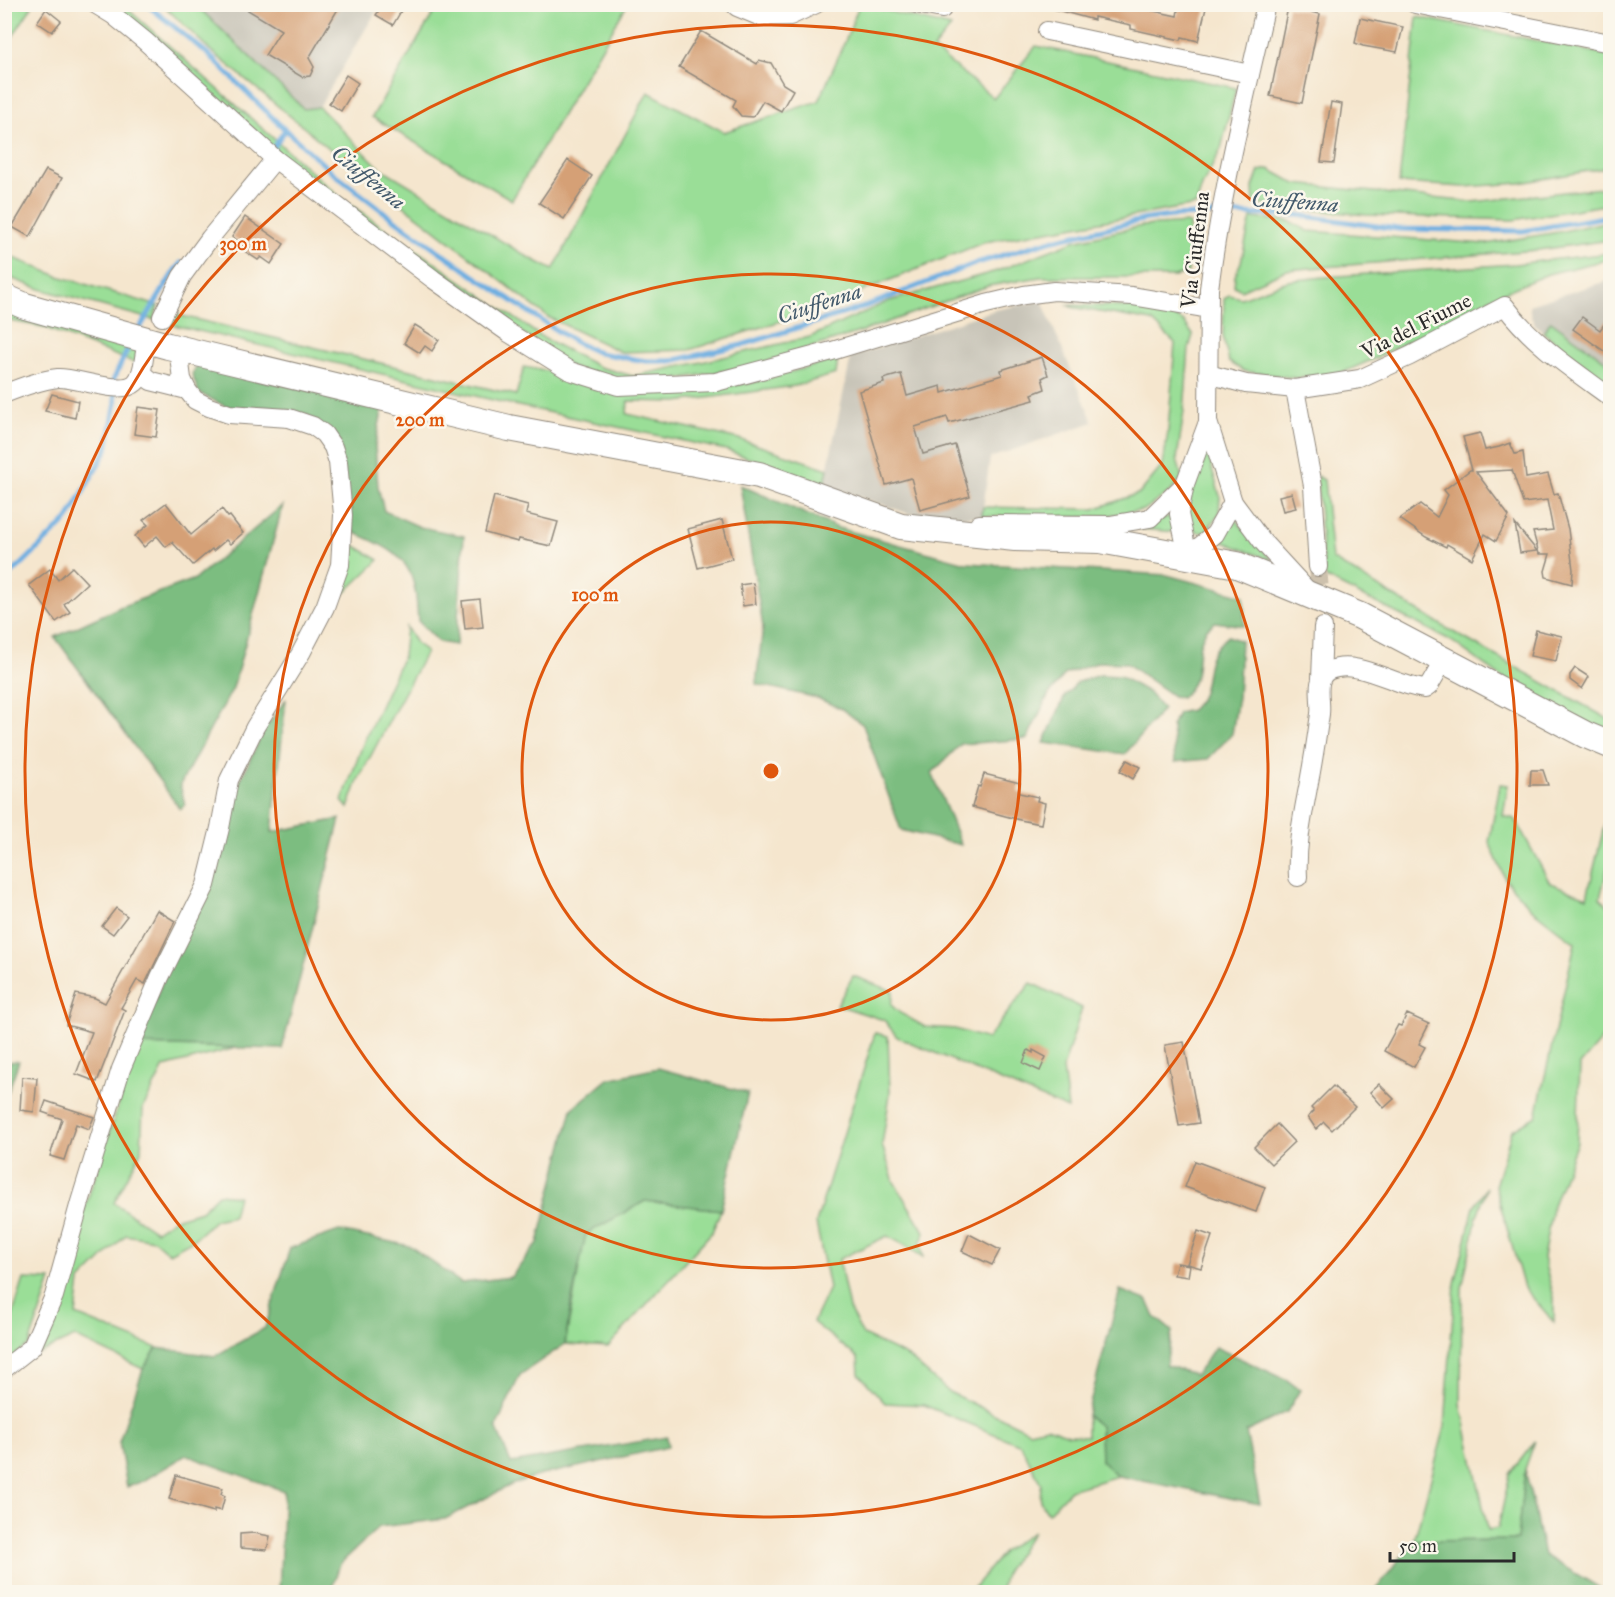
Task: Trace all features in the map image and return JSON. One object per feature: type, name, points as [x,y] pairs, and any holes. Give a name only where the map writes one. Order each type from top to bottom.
[{"type":"main road","points":[[4,297],[26,306],[178,348],[509,428],[759,475],[902,525],[1015,538],[1100,540],[1238,565],[1360,616],[1611,746]]},
{"type":"street","points":[[95,4],[113,15],[145,41],[275,159],[424,272],[509,333],[570,371],[618,386],[716,382],[832,351],[986,304],[1054,291],[1132,296],[1209,309]]},
{"type":"street","points":[[735,4],[736,7],[761,17],[789,16],[816,4]]},
{"type":"street","points":[[916,4],[942,9]]},
{"type":"street","name":"Via Ciuffenna","points":[[1266,4],[1226,181],[1209,289],[1208,422],[1233,502],[1262,541],[1315,597]]},
{"type":"street","points":[[1415,4],[1611,43]]},
{"type":"street","points":[[1047,31],[1250,74]]},
{"type":"street","points":[[162,317],[182,276],[275,159]]},
{"type":"street","name":"Via del Fiume","points":[[1208,374],[1246,384],[1295,389],[1360,379],[1410,356],[1505,306],[1517,322],[1548,351],[1611,397]]},
{"type":"street","points":[[4,1369],[32,1347],[54,1296],[121,1069],[160,977],[206,885],[229,780],[255,726],[302,653],[325,607],[340,565],[343,515],[338,462],[333,447],[313,426],[289,418],[229,414],[195,400],[187,390],[183,379],[178,348]]},
{"type":"street","points":[[4,394],[20,387],[60,378],[126,388],[135,383],[141,373],[145,352]]},
{"type":"street","points":[[141,373],[151,381],[187,390]]},
{"type":"street","points":[[1295,389],[1313,486],[1318,567]]},
{"type":"street","points":[[1208,422],[1185,484],[1179,514],[1188,556],[1215,534],[1233,502]]},
{"type":"street","points":[[940,530],[976,524],[1110,525],[1150,518],[1185,484]]},
{"type":"street","points":[[1298,877],[1297,860],[1321,707],[1323,627]]},
{"type":"street","points":[[1321,679],[1327,672],[1351,668],[1384,676],[1411,688],[1425,689],[1444,660]]},
{"type":"shaded area","points":[[196,5],[380,5],[319,107],[304,109]]},
{"type":"shaded area","points":[[1610,280],[1610,364],[1551,321],[1543,332],[1531,317],[1529,305]]},
{"type":"shaded area","points":[[1042,301],[1093,422],[990,458],[982,516],[925,519],[824,485],[851,357],[995,310]]},
{"type":"green space","points":[[439,4],[627,5],[512,200],[372,117]]},
{"type":"green space","points":[[4,5],[33,5],[5,48]]},
{"type":"green space","points":[[104,5],[123,5],[341,198],[545,339],[599,367],[633,376],[810,337],[889,301],[997,271],[1074,241],[1142,226],[1189,223],[1188,272],[1175,277],[1040,277],[988,286],[866,330],[753,366],[677,379],[620,381],[571,367],[337,203]]},
{"type":"green space","points":[[163,5],[196,5],[304,109],[319,107],[379,167],[553,270],[648,92],[724,132],[819,101],[859,5],[951,27],[933,49],[994,98],[1036,46],[1236,88],[1221,149],[1202,186],[1196,205],[985,242],[810,312],[689,350],[621,352],[548,317],[325,145],[210,50]]},
{"type":"green space","points":[[1417,17],[1610,55],[1610,167],[1520,183],[1464,187],[1399,183]]},
{"type":"green space","points":[[1269,169],[1296,184],[1472,202],[1610,187],[1610,204],[1513,220],[1366,215],[1254,204],[1253,187],[1259,171]]},
{"type":"green space","points":[[1251,218],[1289,221],[1308,231],[1486,244],[1610,221],[1610,240],[1538,250],[1286,270],[1241,290],[1234,286],[1235,276],[1241,262]]},
{"type":"green space","points":[[1610,253],[1610,259],[1548,274],[1495,296],[1378,357],[1342,373],[1296,378],[1244,371],[1229,362],[1223,336],[1224,299],[1229,295],[1241,298],[1288,281],[1324,277],[1515,264]]},
{"type":"green space","points":[[4,254],[58,276],[158,306],[154,320],[40,289],[5,276]]},
{"type":"green space","points":[[1068,305],[1135,307],[1171,314],[1184,322],[1193,335],[1189,348],[1184,411],[1177,459],[1182,478],[1171,491],[1144,510],[1097,517],[982,516],[983,507],[1094,509],[1140,493],[1163,465],[1175,343],[1152,321]]},
{"type":"green space","points":[[4,307],[139,348],[135,363],[43,327],[5,320]]},
{"type":"green space","points":[[173,314],[516,395],[524,367],[664,391],[751,383],[838,359],[836,374],[795,386],[677,402],[628,401],[627,414],[739,439],[828,469],[824,485],[726,450],[514,405],[169,324]]},
{"type":"green space","points":[[1551,321],[1610,364],[1610,385],[1543,332]]},
{"type":"green space","points":[[198,364],[383,406],[375,446],[378,487],[384,511],[420,527],[464,536],[456,645],[439,642],[418,621],[413,580],[397,555],[382,545],[349,530],[342,462],[307,415],[273,407],[229,408],[199,393],[192,374]]},
{"type":"green space","points":[[1205,447],[1208,448],[1220,496],[1219,514],[1205,533],[1194,530],[1188,524],[1186,516],[1187,505],[1203,464]]},
{"type":"green space","points":[[1317,476],[1324,480],[1332,559],[1448,629],[1603,716],[1610,721],[1610,736],[1515,687],[1450,640],[1324,577]]},
{"type":"green space","points":[[740,485],[838,528],[966,563],[1167,575],[1244,596],[1244,626],[1215,622],[1207,629],[1199,649],[1194,681],[1181,698],[1173,696],[1126,663],[1099,662],[1065,674],[1049,694],[1027,739],[961,744],[932,773],[961,845],[901,830],[863,725],[842,709],[817,698],[756,684],[763,627]]},
{"type":"green space","points":[[283,505],[233,688],[180,785],[185,805],[180,809],[55,637],[120,607],[195,579]]},
{"type":"green space","points":[[1171,515],[1174,532],[1142,529]]},
{"type":"green space","points":[[1233,517],[1273,561],[1221,541]]},
{"type":"green space","points":[[347,541],[379,560],[330,607]]},
{"type":"green space","points":[[406,627],[416,643],[426,652],[359,778],[348,808],[342,801],[363,744],[403,656]]},
{"type":"green space","points":[[1228,636],[1241,641],[1238,697],[1232,734],[1208,759],[1175,762],[1172,726],[1178,713],[1191,710],[1200,699],[1214,650]]},
{"type":"green space","points":[[1100,675],[1120,676],[1148,692],[1163,709],[1125,754],[1044,743],[1065,696],[1078,682]]},
{"type":"green space","points":[[286,699],[272,832],[340,819],[282,1049],[138,1045],[233,796],[263,732]]},
{"type":"green space","points":[[1500,784],[1508,785],[1503,816],[1515,819],[1550,883],[1587,897],[1610,802],[1610,858],[1600,898],[1610,907],[1610,1030],[1580,1065],[1577,1142],[1552,1208],[1543,1258],[1554,1297],[1554,1322],[1524,1288],[1495,1186],[1512,1130],[1536,1116],[1575,943],[1534,911],[1506,881],[1489,842]]},
{"type":"green space","points":[[853,976],[893,991],[891,1005],[900,1013],[925,1027],[955,1029],[987,1039],[1031,983],[1082,1008],[1063,1068],[1068,1109],[897,1037],[884,1020],[837,1005]]},
{"type":"green space","points":[[875,1033],[888,1036],[890,1094],[882,1145],[894,1182],[925,1233],[920,1243],[923,1257],[887,1236],[839,1259],[849,1309],[863,1335],[908,1357],[949,1392],[1029,1431],[1047,1427],[1069,1435],[1087,1436],[1087,1415],[1100,1426],[1101,1461],[1118,1476],[1070,1490],[1048,1513],[1040,1501],[1041,1484],[1021,1445],[924,1405],[885,1403],[859,1374],[858,1358],[813,1322],[829,1288],[816,1223]]},
{"type":"green space","points":[[138,1045],[236,1048],[164,1067],[143,1108],[141,1151],[114,1203],[156,1231],[174,1219],[201,1211],[218,1194],[238,1196],[233,1216],[215,1220],[193,1240],[169,1253],[154,1240],[126,1235],[80,1281],[76,1315],[157,1348],[143,1369],[75,1337],[37,1354]]},
{"type":"green space","points":[[19,1061],[5,1100],[5,1063]]},
{"type":"green space","points":[[658,1068],[748,1093],[721,1210],[645,1201],[586,1234],[565,1344],[520,1375],[496,1427],[511,1463],[667,1437],[668,1447],[537,1476],[511,1485],[445,1519],[379,1527],[340,1564],[332,1588],[328,1592],[279,1592],[284,1491],[186,1455],[143,1481],[127,1487],[119,1442],[143,1369],[157,1348],[215,1356],[265,1328],[290,1248],[339,1231],[410,1246],[461,1283],[511,1277],[538,1243],[572,1109],[608,1079]]},
{"type":"green space","points":[[1487,1187],[1477,1216],[1462,1288],[1461,1404],[1488,1530],[1498,1528],[1510,1474],[1535,1441],[1525,1469],[1517,1540],[1414,1541],[1445,1427],[1455,1283],[1474,1207]]},
{"type":"green space","points":[[645,1201],[721,1210],[712,1232],[608,1347],[565,1344],[585,1234]]},
{"type":"green space","points":[[24,1279],[51,1280],[29,1345],[5,1362],[5,1317],[12,1317]]},
{"type":"green space","points":[[1120,1290],[1148,1301],[1155,1317],[1172,1331],[1166,1365],[1196,1375],[1215,1347],[1287,1380],[1300,1390],[1287,1412],[1246,1432],[1260,1504],[1118,1476],[1101,1461],[1100,1426],[1087,1415]]},
{"type":"green space","points":[[1525,1469],[1544,1555],[1607,1592],[1374,1592],[1414,1541],[1517,1540]]},
{"type":"green space","points":[[1033,1532],[1006,1571],[1000,1592],[970,1592],[1003,1552]]},
{"type":"building","points":[[238,4],[341,4],[309,58],[314,67],[310,76],[302,77],[265,55],[281,30]]},
{"type":"building","points":[[383,4],[405,4],[393,25],[376,15]]},
{"type":"building","points":[[1054,4],[1151,4],[1149,10],[1177,16],[1179,4],[1207,4],[1198,41],[1182,37],[1181,40],[1131,29],[1131,25],[1094,17],[1094,20],[1053,9]]},
{"type":"building","points":[[1288,7],[1320,14],[1302,103],[1270,96]]},
{"type":"building","points":[[46,9],[61,21],[52,32],[37,22]]},
{"type":"building","points":[[1360,18],[1403,27],[1397,52],[1355,43]]},
{"type":"building","points":[[701,31],[757,64],[759,60],[771,63],[783,84],[793,90],[781,111],[763,101],[753,117],[741,116],[733,106],[736,100],[679,67]]},
{"type":"building","points":[[346,75],[358,83],[341,111],[329,103]]},
{"type":"building","points":[[1331,102],[1342,104],[1334,163],[1321,162]]},
{"type":"building","points":[[568,160],[592,176],[564,219],[539,203]]},
{"type":"building","points":[[46,170],[62,178],[30,237],[12,227]]},
{"type":"building","points":[[245,217],[284,244],[271,264],[261,257],[258,260],[237,246],[240,242],[232,237]]},
{"type":"building","points":[[1611,315],[1611,356],[1573,329],[1582,317],[1600,330]]},
{"type":"building","points":[[415,325],[439,340],[432,351],[425,346],[420,353],[404,343]]},
{"type":"building","points":[[1042,357],[1048,375],[1042,378],[1045,389],[1032,394],[1034,400],[949,423],[947,417],[915,427],[923,454],[955,445],[970,496],[920,510],[911,478],[886,485],[859,391],[884,383],[883,379],[901,374],[907,396],[941,386],[942,393],[1002,375],[1001,370]]},
{"type":"building","points":[[52,394],[78,401],[75,418],[45,411]]},
{"type":"building","points":[[138,407],[160,410],[156,437],[134,434]]},
{"type":"building","points":[[1480,433],[1485,450],[1510,443],[1515,454],[1523,452],[1526,478],[1548,474],[1554,494],[1558,493],[1568,529],[1573,570],[1572,584],[1546,577],[1545,571],[1550,554],[1539,554],[1533,532],[1553,530],[1547,500],[1523,503],[1512,470],[1476,472],[1509,516],[1496,541],[1485,534],[1472,559],[1447,544],[1446,547],[1426,537],[1400,519],[1420,504],[1437,517],[1448,495],[1444,490],[1472,470],[1463,437]]},
{"type":"building","points":[[1292,493],[1296,508],[1283,511],[1279,496]]},
{"type":"building","points":[[494,496],[528,505],[526,514],[558,522],[551,546],[519,539],[518,542],[485,533]]},
{"type":"building","points":[[166,503],[191,535],[222,509],[243,533],[230,544],[226,540],[193,565],[172,542],[166,547],[157,536],[144,547],[135,536],[148,525],[143,520]]},
{"type":"building","points":[[722,520],[732,559],[698,568],[688,529]]},
{"type":"building","points":[[1515,524],[1537,551],[1520,553]]},
{"type":"building","points":[[72,567],[87,583],[64,604],[70,612],[56,622],[29,585],[50,569],[58,580]]},
{"type":"building","points":[[753,583],[756,604],[743,606],[740,585]]},
{"type":"building","points":[[480,599],[483,627],[465,629],[462,601]]},
{"type":"building","points":[[1536,630],[1562,636],[1556,661],[1530,656]]},
{"type":"building","points":[[1575,668],[1589,677],[1582,689],[1570,680],[1570,675]]},
{"type":"building","points":[[1127,760],[1140,767],[1133,779],[1120,771]]},
{"type":"building","points":[[1531,770],[1543,770],[1548,785],[1530,785]]},
{"type":"building","points":[[984,774],[1020,783],[1019,793],[1038,797],[1037,801],[1045,803],[1041,824],[972,807]]},
{"type":"building","points":[[116,908],[127,916],[113,934],[102,926]]},
{"type":"building","points":[[157,910],[175,921],[145,984],[137,980],[121,1008],[125,1010],[97,1082],[76,1074],[92,1032],[66,1025],[76,994],[95,998],[105,1003]]},
{"type":"building","points":[[1407,1014],[1429,1024],[1419,1044],[1425,1047],[1414,1067],[1384,1051],[1398,1025],[1401,1026]]},
{"type":"building","points":[[1184,1042],[1199,1123],[1179,1126],[1165,1045]]},
{"type":"building","points":[[1028,1050],[1033,1053],[1033,1050],[1046,1057],[1040,1071],[1023,1063]]},
{"type":"building","points":[[22,1077],[37,1078],[34,1112],[20,1110]]},
{"type":"building","points":[[1379,1084],[1394,1099],[1384,1108],[1370,1092]]},
{"type":"building","points":[[1333,1086],[1355,1107],[1332,1130],[1324,1122],[1316,1129],[1308,1117],[1314,1111],[1311,1108]]},
{"type":"building","points":[[46,1101],[94,1117],[89,1129],[76,1124],[64,1160],[50,1156],[62,1119],[42,1112]]},
{"type":"building","points":[[1277,1124],[1294,1142],[1271,1164],[1254,1147]]},
{"type":"building","points":[[1195,1161],[1265,1187],[1256,1212],[1185,1187]]},
{"type":"building","points":[[1198,1231],[1212,1236],[1201,1268],[1187,1264]]},
{"type":"building","points":[[969,1234],[1000,1250],[992,1265],[962,1251]]},
{"type":"building","points":[[1177,1263],[1190,1265],[1188,1277],[1174,1275]]},
{"type":"building","points":[[176,1475],[223,1488],[221,1494],[225,1496],[221,1511],[214,1509],[214,1512],[169,1499]]},
{"type":"building","points":[[254,1533],[270,1536],[267,1550],[240,1548],[240,1534]]},
{"type":"waterway","name":"Ciuffenna","points":[[146,4],[208,54],[333,173],[392,218],[473,275],[577,343],[599,353],[646,361],[671,361],[742,345],[861,308],[977,263],[1049,241],[1147,219],[1223,214],[1297,215],[1398,229],[1523,231],[1610,216]]},
{"type":"waterway","points":[[271,151],[285,130]]},
{"type":"waterway","points":[[138,331],[181,263]]},
{"type":"waterway","points":[[4,579],[68,519],[107,449],[116,402],[113,381],[130,344]]},
{"type":"tunnel","points":[[1318,567],[1323,627]]}]
